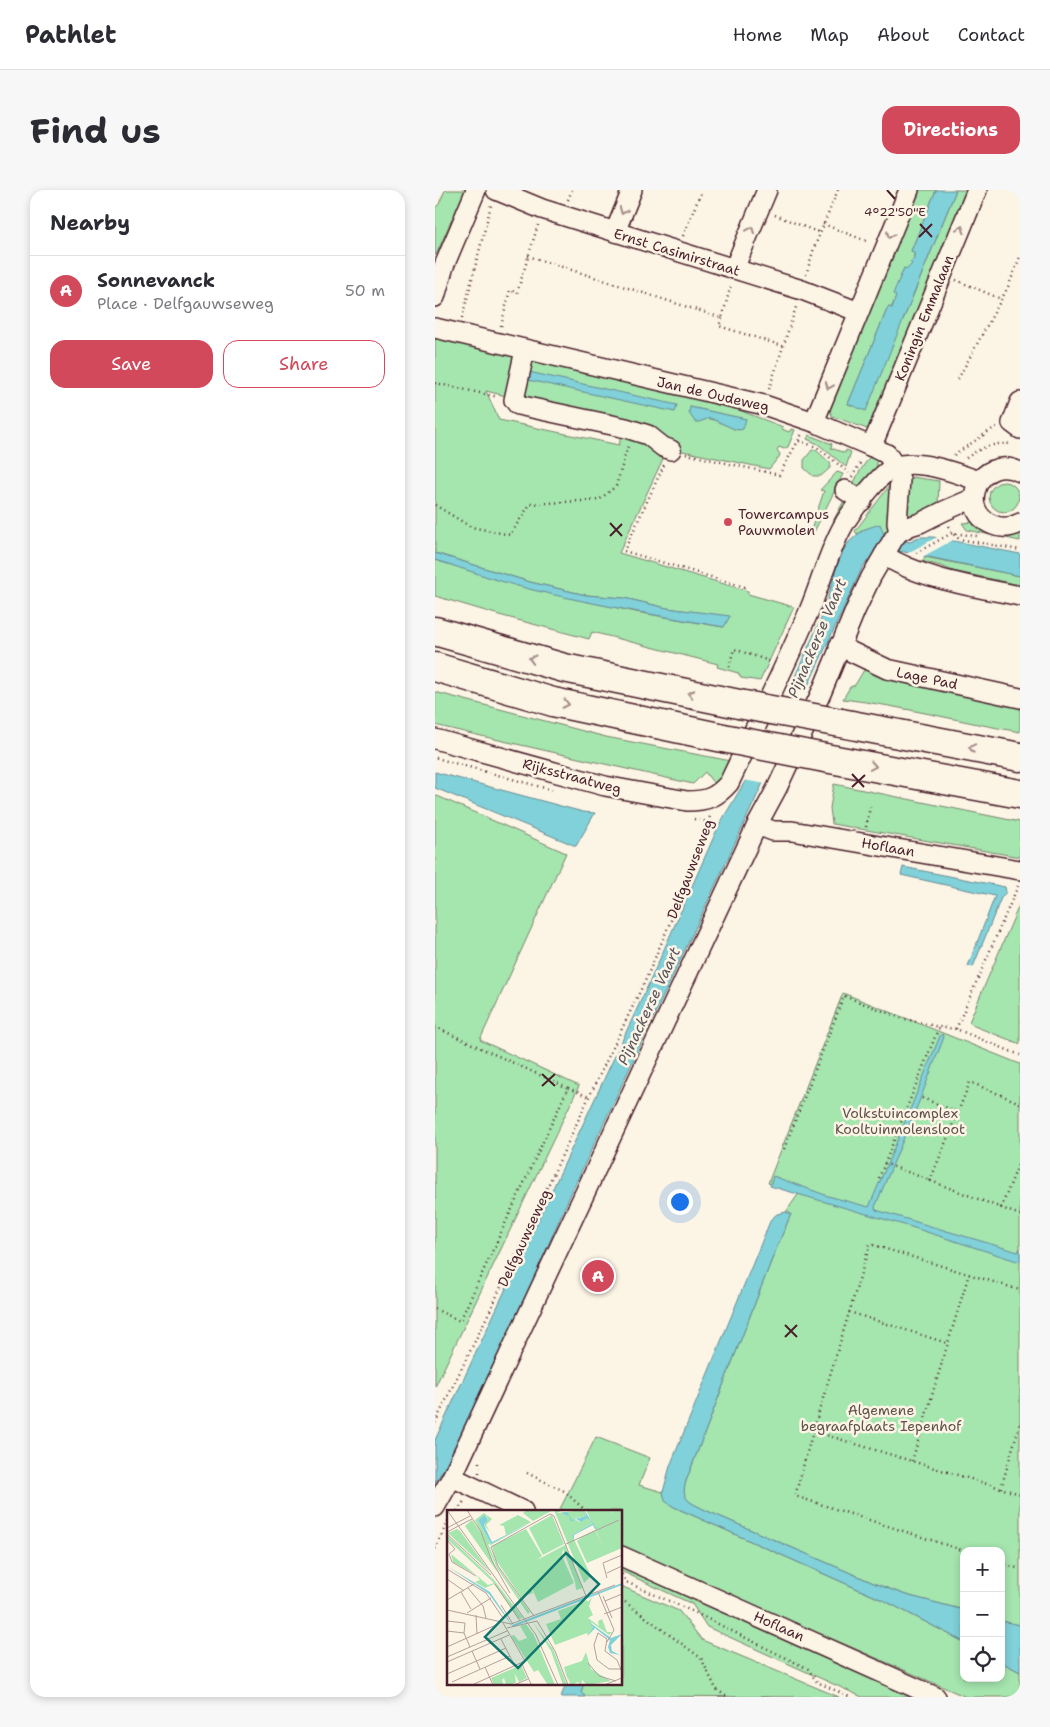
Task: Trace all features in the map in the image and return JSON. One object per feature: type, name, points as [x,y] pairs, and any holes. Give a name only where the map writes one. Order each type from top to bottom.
[{"type":"highway","points":[[435,631],[564,668],[739,704],[1020,757]]},
{"type":"highway","points":[[435,667],[553,702],[723,738],[1020,794]]},
{"type":"street","points":[[615,232],[632,190]]},
{"type":"street","points":[[734,270],[767,190]]},
{"type":"street","points":[[810,421],[859,312],[909,190]]},
{"type":"street","name":"Koningin Emmalaan","points":[[870,446],[876,436],[977,190]]},
{"type":"street","points":[[435,297],[440,264],[488,193]]},
{"type":"street","name":"Ernst Casimirstraat","points":[[488,193],[802,290],[859,312]]},
{"type":"street","name":"Jan de Oudeweg","points":[[435,328],[764,405],[810,421],[870,446],[887,454],[895,466]]},
{"type":"street","points":[[525,350],[514,400],[518,405],[632,430],[648,435],[663,447],[671,450]]},
{"type":"street","points":[[1011,429],[1011,423],[1020,402]]},
{"type":"street","points":[[711,798],[721,792],[729,783],[810,608],[834,543],[844,524],[884,473],[895,466],[915,464],[945,469],[977,497],[989,523],[996,526],[1010,527],[1020,523]]},
{"type":"street","points":[[435,1507],[452,1477],[757,825],[777,788],[822,691],[855,611],[891,543],[897,523],[900,479],[895,466]]},
{"type":"street","points":[[891,543],[920,523],[934,524],[947,522],[977,497],[986,474],[995,469],[1010,468],[1020,472]]},
{"type":"street","points":[[849,482],[862,501]]},
{"type":"street","points":[[891,543],[897,564],[953,582],[1020,596]]},
{"type":"street","name":"Lage Pad","points":[[839,646],[887,669],[1020,698]]},
{"type":"street","name":"Rijksstraatweg","points":[[435,740],[605,786],[687,801],[701,801],[711,798]]},
{"type":"street","name":"Hoflaan","points":[[757,825],[773,831],[801,832],[1020,870]]},
{"type":"street","points":[[452,1477],[521,1510]]},
{"type":"street","name":"Hoflaan","points":[[623,1557],[936,1697]]},
{"type":"path","points":[[677,252],[701,190]]},
{"type":"path","points":[[458,334],[488,193]]},
{"type":"path","points":[[497,343],[509,290],[517,293],[542,209]]},
{"type":"path","points":[[759,209],[820,234]]},
{"type":"path","points":[[823,224],[885,248]]},
{"type":"path","points":[[528,256],[722,318]]},
{"type":"path","points":[[958,379],[1001,299],[1020,257]]},
{"type":"path","points":[[734,270],[719,326],[783,346]]},
{"type":"path","points":[[942,274],[1001,299]]},
{"type":"path","points":[[435,383],[514,400]]},
{"type":"path","points":[[747,588],[624,551],[671,450],[779,475],[810,421]]},
{"type":"path","points":[[945,469],[951,457],[997,426],[1011,429]]},
{"type":"path","points":[[435,505],[471,527],[510,535],[530,504],[599,500],[616,486],[626,457],[632,430]]},
{"type":"path","points":[[799,441],[817,447],[849,482]]},
{"type":"path","points":[[964,460],[975,451],[1000,443]]},
{"type":"path","points":[[911,555],[952,533],[960,533]]},
{"type":"path","points":[[729,667],[734,649],[773,662]]},
{"type":"path","name":"Delfgauwseweg","points":[[435,1423],[646,980],[686,885],[709,822],[712,810],[711,798]]},
{"type":"path","points":[[866,827],[870,807]]},
{"type":"path","points":[[956,1029],[1020,880]]},
{"type":"path","points":[[785,1150],[844,996],[901,1018],[956,1029],[1020,1055]]},
{"type":"path","points":[[435,1027],[589,1097]]},
{"type":"path","points":[[879,1178],[939,1027]]},
{"type":"path","points":[[931,1181],[970,1082],[1020,1103]]},
{"type":"path","points":[[435,1309],[460,1321],[568,1088]]},
{"type":"path","points":[[922,1098],[958,1112]]},
{"type":"path","points":[[1001,1208],[1020,1161]]},
{"type":"path","points":[[885,1163],[1020,1216]]},
{"type":"path","points":[[960,1549],[795,1496],[870,1244],[1020,1290]]},
{"type":"path","points":[[912,1461],[969,1274]]},
{"type":"path","points":[[849,1312],[947,1344]]},
{"type":"path","points":[[1001,1488],[1020,1423]]},
{"type":"path","points":[[813,1432],[1020,1494]]},
{"type":"path","points":[[527,1473],[564,1491],[585,1510]]},
{"type":"path","points":[[435,1549],[447,1523]]},
{"type":"path","points":[[1005,1563],[1020,1569]]},
{"type":"path","name":"Hoflaan","points":[[623,1578],[625,1582],[694,1612],[808,1669],[817,1682],[850,1697]]},
{"type":"path","points":[[623,1600],[701,1658],[716,1689],[727,1697]]},
{"type":"green space","points":[[445,190],[465,190],[435,255],[435,208],[439,204]]},
{"type":"green space","points":[[918,190],[936,190],[911,251],[914,252],[914,259],[910,262],[912,264],[907,269],[904,268],[894,295],[897,296],[891,308],[888,307],[848,404],[906,313],[956,190],[969,190],[873,425],[867,429],[832,416],[829,408]]},
{"type":"green space","points":[[435,335],[520,354],[510,397],[486,391],[499,420],[619,445],[621,436],[518,399],[526,359],[718,402],[783,427],[782,429],[789,432],[791,429],[795,430],[788,447],[784,449],[779,447],[777,450],[780,454],[779,457],[769,469],[668,448],[619,553],[748,591],[748,594],[794,607],[760,681],[741,678],[738,673],[717,667],[718,664],[592,632],[589,639],[435,596],[435,560],[531,589],[636,612],[723,627],[729,617],[667,608],[624,598],[586,595],[530,582],[435,553]],"holes":[[[690,407],[746,419],[737,430],[707,418]]]},
{"type":"green space","points":[[809,435],[832,444],[831,448],[845,453],[846,450],[851,452],[846,467],[818,444],[807,439]]},
{"type":"green space","points":[[812,450],[816,450],[831,464],[830,468],[821,476],[813,476],[804,468],[804,460]]},
{"type":"green space","points":[[870,456],[876,459],[877,467],[875,473],[836,523],[833,521]]},
{"type":"green space","points":[[837,472],[843,474],[813,534],[809,536],[824,491],[820,490]]},
{"type":"green space","points":[[912,477],[939,481],[938,507],[900,521],[906,491]]},
{"type":"green space","points":[[1004,482],[1010,483],[1018,491],[1018,503],[1010,511],[1004,512],[998,511],[990,503],[989,497],[990,491],[998,483]]},
{"type":"green space","points":[[890,485],[890,529],[885,536],[865,529],[857,534],[855,531]]},
{"type":"green space","points":[[973,522],[980,525],[1020,531],[1020,541],[967,530],[962,523]]},
{"type":"green space","points":[[925,557],[1020,576],[1020,585],[953,571],[922,561]]},
{"type":"green space","points":[[867,665],[1020,705],[1020,732],[843,699],[850,687],[855,685]]},
{"type":"green space","points":[[435,692],[606,737],[731,761],[720,780],[714,784],[705,772],[693,784],[468,733],[435,725]]},
{"type":"green space","points":[[834,784],[1020,822],[1020,857],[832,824],[830,808]]},
{"type":"green space","points":[[435,795],[566,853],[480,1040],[579,1086],[435,1387]]},
{"type":"green space","points":[[1020,903],[1020,1044],[974,1026],[969,1022]]},
{"type":"green space","points":[[843,993],[1020,1064],[1020,1625],[1005,1622],[1005,1547],[960,1547],[960,1609],[906,1595],[876,1584],[705,1510],[688,1500],[685,1496],[684,1487],[686,1481],[791,1214],[786,1212],[799,1193],[768,1183]]},
{"type":"green space","points":[[596,1437],[650,1458],[639,1485],[663,1492],[666,1501],[674,1507],[887,1602],[960,1640],[960,1682],[1005,1682],[1005,1664],[1020,1672],[1020,1697],[966,1697],[623,1548],[623,1510],[560,1510]]},
{"type":"green space","points":[[623,1567],[928,1697],[862,1697],[707,1627],[692,1604],[623,1572]]},
{"type":"green space","points":[[623,1587],[679,1611],[702,1640],[839,1697],[583,1696],[581,1692],[584,1684],[623,1684]]},
{"type":"water","points":[[936,190],[956,190],[866,411],[848,404],[888,307],[892,308],[896,296],[893,294],[904,268],[907,269],[912,264],[910,262],[914,259],[914,253],[911,251]]},
{"type":"water","points":[[529,372],[677,405],[675,412],[528,380]]},
{"type":"water","points":[[690,407],[746,419],[743,429],[734,429],[710,418],[695,422],[689,413]]},
{"type":"water","name":"Pijnackerse Vaart","points":[[880,524],[885,537],[910,542],[920,537],[933,537],[1020,554],[1020,576],[880,547],[863,566],[556,1226],[492,1375],[435,1483],[435,1440],[650,981],[719,825],[753,768],[783,703],[824,612],[839,558],[848,543],[858,534],[865,529]]},
{"type":"water","points":[[435,553],[530,582],[586,595],[624,598],[667,608],[730,616],[724,627],[580,601],[496,580],[435,560]]},
{"type":"water","points":[[435,772],[583,812],[595,813],[576,846],[435,788]]},
{"type":"water","points":[[903,867],[1005,887],[1006,892],[1001,898],[973,967],[968,966],[995,896],[901,875]]},
{"type":"water","points":[[942,1034],[944,1037],[875,1207],[876,1210],[1018,1252],[1020,1248],[1020,1262],[911,1227],[770,1186],[773,1176],[828,1196],[869,1207]]},
{"type":"water","points":[[786,1212],[791,1214],[686,1481],[684,1487],[685,1496],[688,1500],[705,1510],[876,1584],[906,1595],[960,1609],[960,1640],[887,1602],[674,1507],[665,1501],[663,1492],[670,1466],[771,1219],[777,1214]]},
{"type":"water","points":[[1005,1622],[1020,1625],[1020,1672],[1005,1664]]},
{"type":"water","points":[[566,1684],[584,1684],[581,1692],[585,1697],[561,1697]]},
{"type":"pier","points":[[939,536],[955,539],[922,557],[906,554]]},
{"type":"pier","points":[[787,688],[808,692],[766,784],[743,780],[750,767]]},
{"type":"place","name":"Towercampus Pauwmolen","points":[[728,522]]},
{"type":"place","name":"Sonnevanck","points":[[598,1276]]},
{"type":"park label","name":"Volkstuincomplex Kooltuinmolensloot","points":[[900,1122]]},
{"type":"park label","name":"Algemene begraafplaats Iepenhof","points":[[881,1418]]}]
